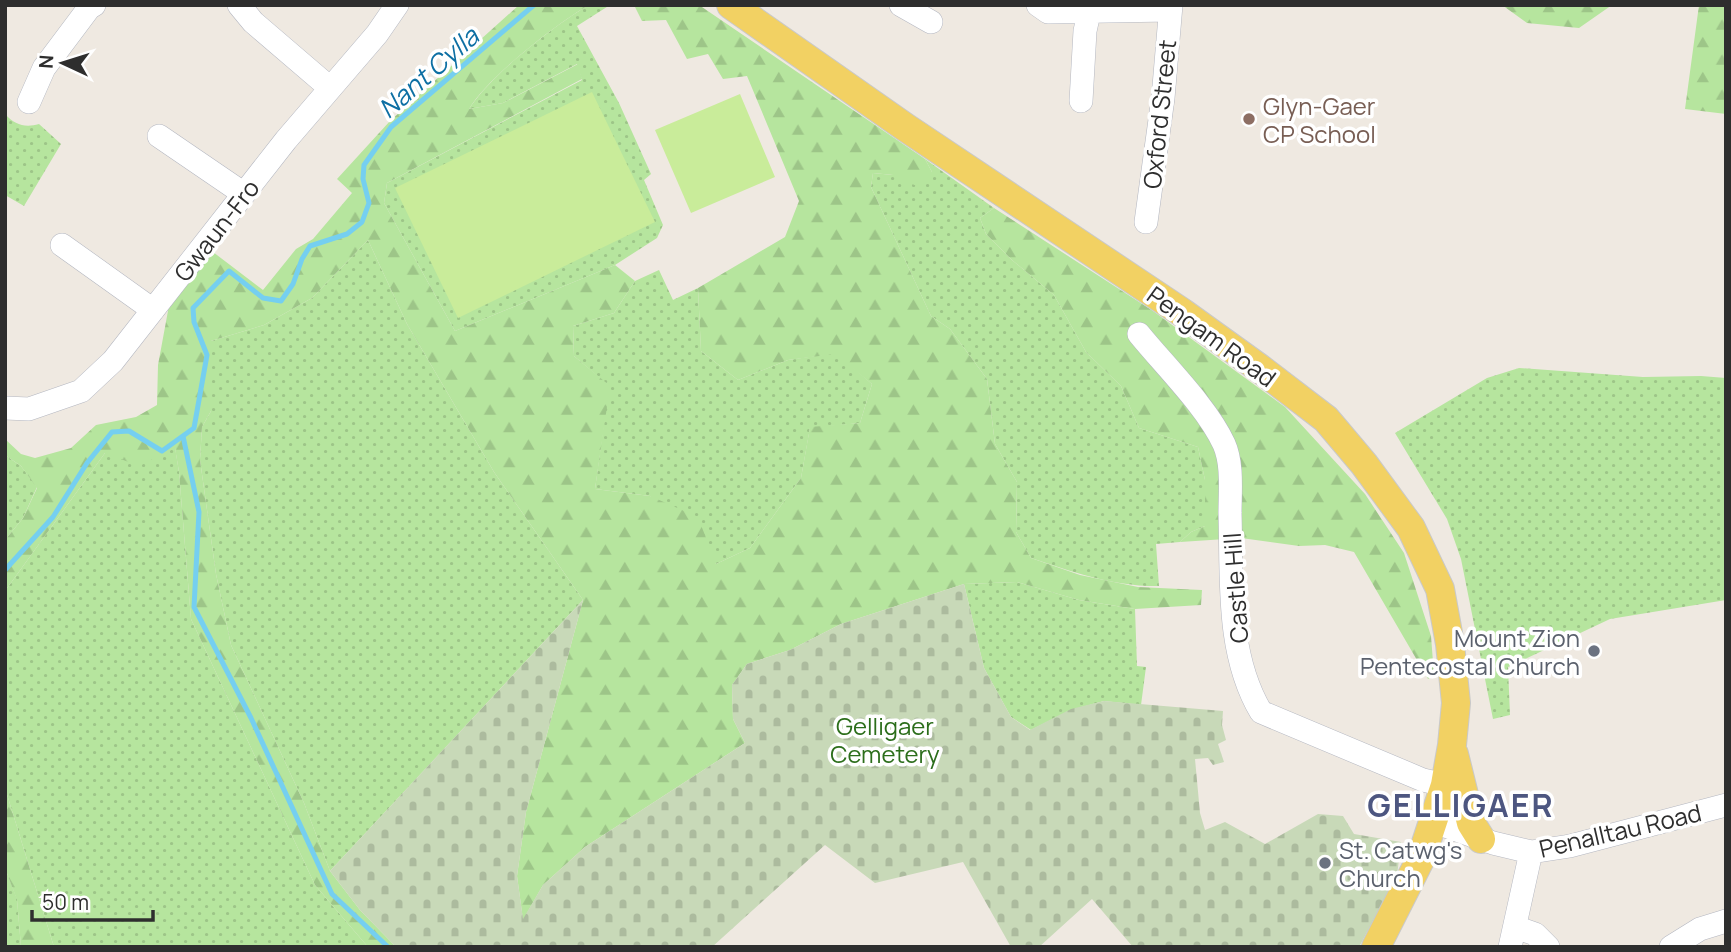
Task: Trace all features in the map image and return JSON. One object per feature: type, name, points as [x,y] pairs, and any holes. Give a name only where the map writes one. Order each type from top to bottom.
[{"type":"main road","name":"Pengam Road","points":[[731,5],[917,135],[1183,313],[1326,419],[1364,464],[1411,528],[1440,589],[1451,644],[1455,691],[1452,744],[1445,785],[1421,858],[1376,947]]},
{"type":"main road","points":[[1452,744],[1471,823],[1481,839]]},
{"type":"street","points":[[29,102],[44,68],[94,5]]},
{"type":"street","points":[[239,5],[253,22],[330,88]]},
{"type":"street","name":"Gwaun-Fro","points":[[5,408],[29,409],[80,391],[113,361],[244,194],[377,34],[397,5]]},
{"type":"street","points":[[901,5],[931,22]]},
{"type":"street","points":[[1038,5],[1048,12],[1089,13],[1170,8]]},
{"type":"street","name":"Oxford Street","points":[[1146,222],[1163,98],[1170,8]]},
{"type":"street","points":[[1081,101],[1085,31],[1089,13]]},
{"type":"street","points":[[159,136],[244,194]]},
{"type":"street","points":[[62,245],[153,310]]},
{"type":"street","name":"Castle Hill","points":[[1139,334],[1204,413],[1225,446],[1230,477],[1232,603],[1237,645],[1252,697],[1261,712],[1423,780],[1445,785]]},
{"type":"street","name":"Penalltau Road","points":[[1434,822],[1512,849],[1531,852],[1570,846],[1726,805]]},
{"type":"street","points":[[1531,852],[1512,937],[1535,934],[1548,947]]},
{"type":"street","points":[[1671,947],[1700,929],[1726,921]]},
{"type":"green space","points":[[519,5],[589,5],[559,24],[506,67],[469,109],[503,103],[578,64],[582,79],[387,183],[384,203],[455,331],[615,265],[635,281],[614,313],[573,326],[574,356],[610,386],[595,489],[650,496],[698,517],[716,564],[750,548],[801,478],[810,427],[860,423],[872,384],[835,354],[788,360],[738,380],[701,351],[698,288],[785,237],[799,201],[747,76],[723,79],[708,54],[687,59],[666,20],[642,21],[634,5],[699,5],[925,159],[932,172],[921,188],[893,175],[873,173],[871,187],[931,316],[950,329],[987,379],[995,444],[1017,482],[1016,532],[1031,558],[1080,575],[1138,587],[1202,590],[1201,605],[1135,609],[1079,600],[1017,582],[964,584],[841,624],[790,650],[747,664],[732,685],[733,719],[745,743],[585,847],[543,885],[523,920],[517,876],[526,812],[583,600],[494,472],[407,324],[368,240],[312,298],[264,325],[211,341],[211,411],[202,427],[200,460],[216,574],[231,645],[304,803],[330,871],[360,910],[396,947],[368,947],[315,885],[191,619],[175,448],[139,466],[105,453],[5,591],[5,540],[23,518],[37,488],[21,466],[5,455],[5,439],[21,454],[35,458],[71,448],[96,425],[136,417],[157,405],[158,365],[170,300],[213,252],[263,290],[296,249],[313,239],[352,193],[337,179],[390,121]]},
{"type":"green space","points":[[589,5],[610,5],[577,26],[619,103],[651,174],[644,180],[663,225],[657,238],[615,265],[455,331],[384,203],[387,183],[582,80],[577,64],[503,103],[469,109],[492,81],[524,52]]},
{"type":"green space","points":[[1502,5],[1612,5],[1579,28],[1527,23]]},
{"type":"green space","points":[[1699,5],[1726,5],[1726,114],[1685,109]]},
{"type":"green space","points":[[592,92],[655,222],[458,318],[395,188]]},
{"type":"green space","points":[[740,94],[775,177],[691,213],[655,130]]},
{"type":"green space","points":[[5,114],[20,125],[39,124],[61,144],[24,206],[5,195]]},
{"type":"green space","points":[[925,159],[994,208],[980,218],[986,234],[1054,295],[1086,352],[1121,386],[1139,428],[1198,447],[1205,480],[1205,526],[1191,532],[1180,542],[1156,544],[1159,586],[1110,581],[1031,558],[1016,532],[1017,482],[995,444],[987,379],[950,329],[931,316],[871,187],[873,173],[893,175],[932,172]]},
{"type":"green space","points":[[994,208],[1153,311],[1285,407],[1365,494],[1404,553],[1431,636],[1434,675],[1428,679],[1354,552],[1325,545],[1299,546],[1241,538],[1180,542],[1191,532],[1205,526],[1205,480],[1198,447],[1139,428],[1121,386],[1086,352],[1054,295],[986,234],[980,218]]},
{"type":"green space","points":[[368,240],[407,324],[494,472],[583,600],[330,871],[304,803],[231,645],[216,574],[200,460],[202,427],[211,411],[211,341],[264,325],[312,298]]},
{"type":"green space","points":[[659,270],[673,300],[698,288],[701,351],[738,380],[788,360],[836,353],[872,384],[860,423],[810,428],[801,478],[750,548],[716,564],[650,496],[595,489],[609,386],[574,356],[573,326],[614,313],[635,281]]},
{"type":"green space","points":[[1519,368],[1643,377],[1726,378],[1726,600],[1610,619],[1508,667],[1510,715],[1493,719],[1461,559],[1447,519],[1395,433],[1487,378]]},
{"type":"green space","points":[[175,447],[191,619],[315,885],[368,947],[54,947],[5,788],[5,591],[105,453]]},
{"type":"green space","points":[[5,455],[21,466],[37,487],[23,518],[5,540]]},
{"type":"green space","points":[[1017,582],[1079,600],[1135,609],[1137,666],[1146,667],[1141,705],[1104,701],[1071,710],[1031,730],[1011,717],[984,668],[964,584]]},
{"type":"green space","name":"Gelligaer Cemetery","points":[[964,584],[984,668],[1011,717],[1030,730],[1071,709],[1104,701],[1223,711],[1222,725],[1226,740],[1218,744],[1224,762],[1213,765],[1208,758],[1195,759],[1200,813],[1205,830],[1225,822],[1265,844],[1318,814],[1343,816],[1354,834],[1401,842],[1397,876],[1359,947],[1133,947],[1092,899],[1039,947],[1011,947],[963,862],[875,883],[825,845],[712,947],[396,947],[360,910],[330,871],[583,600],[526,812],[517,876],[523,919],[543,885],[585,847],[745,743],[733,719],[732,685],[747,664],[790,650],[841,624]]},
{"type":"green space","points":[[5,788],[54,947],[21,947],[17,900],[5,868]]},
{"type":"green space","points":[[5,868],[17,899],[21,947],[5,947]]},
{"type":"waterway","name":"Nant Cylla","points":[[5,570],[53,517],[87,463],[112,432],[129,431],[162,451],[194,428],[207,355],[194,322],[193,308],[229,271],[263,298],[281,301],[293,284],[310,246],[347,234],[362,222],[369,203],[363,179],[364,165],[391,127],[534,5]]},
{"type":"waterway","points":[[183,436],[199,512],[194,607],[251,718],[332,894],[388,947]]},
{"type":"place","name":"Glyn-Gaer CP School","points":[[1249,119]]},
{"type":"place","name":"Mount Zion Pentecostal Church","points":[[1594,651]]},
{"type":"place","name":"St. Catwg's Church","points":[[1325,863]]},
{"type":"district","name":"GELLIGAER","points":[[1461,805]]}]
